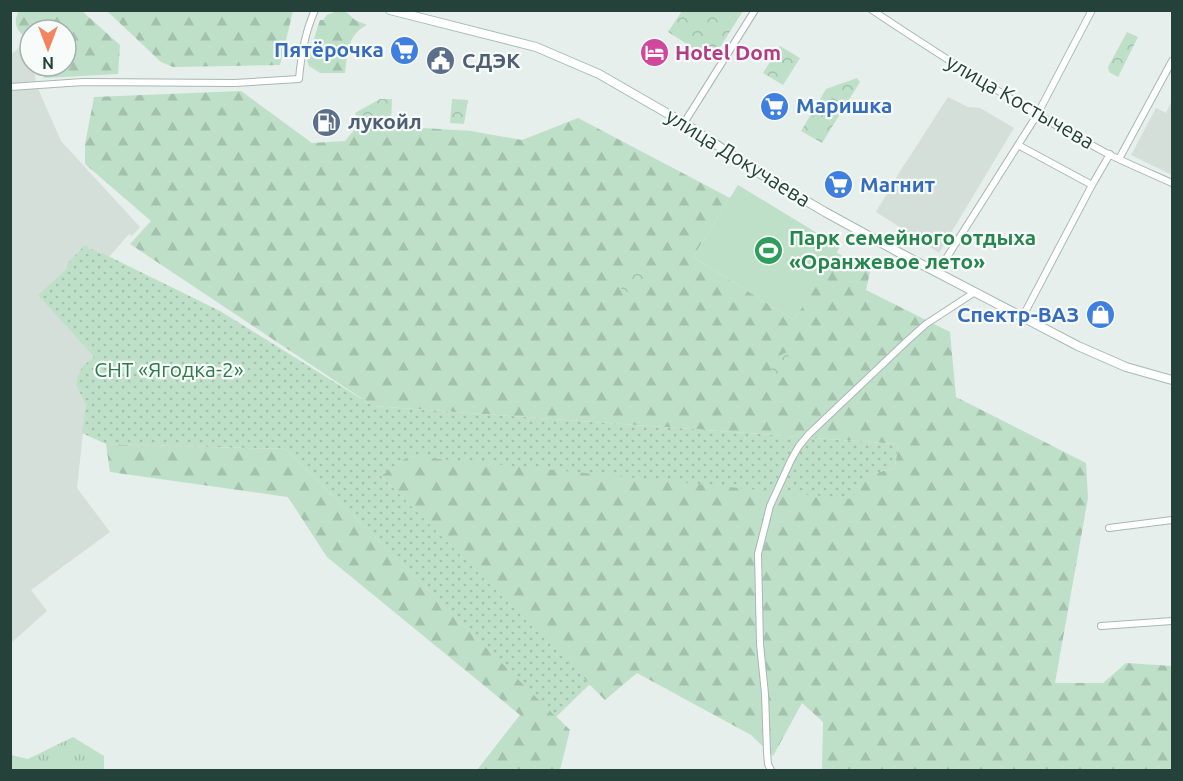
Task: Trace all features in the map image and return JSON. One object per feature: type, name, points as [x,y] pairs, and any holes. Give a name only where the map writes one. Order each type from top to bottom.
[{"type":"main road","name":"улица Докучаева","points":[[390,10],[536,47],[598,74],[684,123],[759,173],[825,212],[937,273],[1078,346],[1112,361],[1173,381]]},
{"type":"street","points":[[10,87],[84,82],[235,83],[299,79],[304,44],[315,10]]},
{"type":"street","points":[[684,123],[755,10]]},
{"type":"street","name":"улица Костычева","points":[[873,10],[1037,115],[1119,159],[1173,183]]},
{"type":"street","points":[[937,273],[1037,115],[1092,10]]},
{"type":"street","points":[[1119,159],[1173,61]]},
{"type":"street","points":[[1018,145],[1092,185]]},
{"type":"street","points":[[1022,318],[1110,154]]},
{"type":"street","points":[[771,771],[766,752],[758,554],[770,506],[790,460],[809,434],[926,324],[975,292]]},
{"type":"street","points":[[1109,528],[1173,520]]},
{"type":"street","points":[[1101,626],[1173,621]]},
{"type":"shaded area","points":[[18,49],[18,78],[35,78],[61,141],[140,227],[132,236],[129,234],[109,257],[92,249],[67,268],[39,295],[94,357],[83,367],[77,377],[76,385],[86,405],[77,488],[110,532],[31,590],[47,611],[11,643],[10,55]]},
{"type":"shaded area","points":[[948,97],[968,107],[980,108],[1014,128],[939,253],[876,212]]},
{"type":"shaded area","points":[[1172,100],[1172,175],[1131,155],[1156,108],[1166,113]]},
{"type":"green space","points":[[19,11],[82,11],[120,45],[118,74],[78,76],[78,18],[18,18],[18,28],[17,16]]},
{"type":"green space","points":[[107,11],[293,11],[280,65],[173,67],[161,62]]},
{"type":"green space","points":[[337,11],[346,12],[355,20],[367,25],[360,29],[352,39],[345,73],[320,73],[309,66],[308,57],[320,20]]},
{"type":"green space","points":[[682,11],[743,11],[712,60],[668,32]]},
{"type":"green space","points":[[1127,32],[1138,37],[1118,77],[1109,72],[1108,67]]},
{"type":"green space","points":[[780,46],[800,58],[783,85],[763,73]]},
{"type":"green space","points":[[857,78],[860,82],[822,143],[801,131],[826,89]]},
{"type":"green space","points":[[241,91],[312,143],[345,141],[359,124],[471,131],[522,140],[578,118],[730,198],[693,257],[794,320],[836,252],[870,272],[866,290],[950,332],[956,397],[1086,463],[1088,498],[1055,683],[1103,683],[1126,663],[1172,666],[1172,770],[822,770],[823,722],[802,703],[773,756],[751,735],[637,673],[605,700],[381,476],[408,456],[864,476],[895,468],[898,444],[373,406],[130,244],[151,221],[85,164],[85,144],[94,97]]},
{"type":"green space","points":[[380,99],[392,99],[391,123],[358,122],[355,113]]},
{"type":"green space","points":[[452,99],[468,100],[464,124],[450,123]]},
{"type":"green space","name":"Парк семейного отдыха «Оранжевое лето»","points":[[738,185],[840,247],[794,320],[693,257]]},
{"type":"green space","name":"СНТ «Ягодка-2»","points":[[84,246],[220,311],[373,406],[898,444],[895,468],[864,476],[852,499],[409,456],[381,476],[590,684],[556,717],[286,449],[106,444],[82,433],[86,405],[76,385],[77,377],[83,366],[94,357],[38,295],[67,268],[67,264]]},
{"type":"green space","points":[[633,270],[652,280],[639,298],[621,289]]},
{"type":"green space","points":[[787,352],[795,372],[775,380],[769,361]]},
{"type":"green space","points":[[106,444],[286,449],[570,730],[560,770],[477,770],[520,715],[327,557],[288,497],[110,472]]},
{"type":"green space","points":[[73,737],[104,756],[104,770],[11,770],[11,755],[28,759]]},
{"type":"place","name":"Пятёрочка","points":[[405,50]]},
{"type":"place","name":"Hotel Dom","points":[[654,53]]},
{"type":"place","name":"СДЭК","points":[[441,61]]},
{"type":"place","name":"Маришка","points":[[775,106]]},
{"type":"place","name":"лукойл","points":[[327,122]]},
{"type":"place","name":"Магнит","points":[[839,185]]},
{"type":"place","name":"Парк семейного отдыха «Оранжевое лето»","points":[[768,250]]},
{"type":"place","name":"Спектр-ВАЗ","points":[[1100,315]]}]
